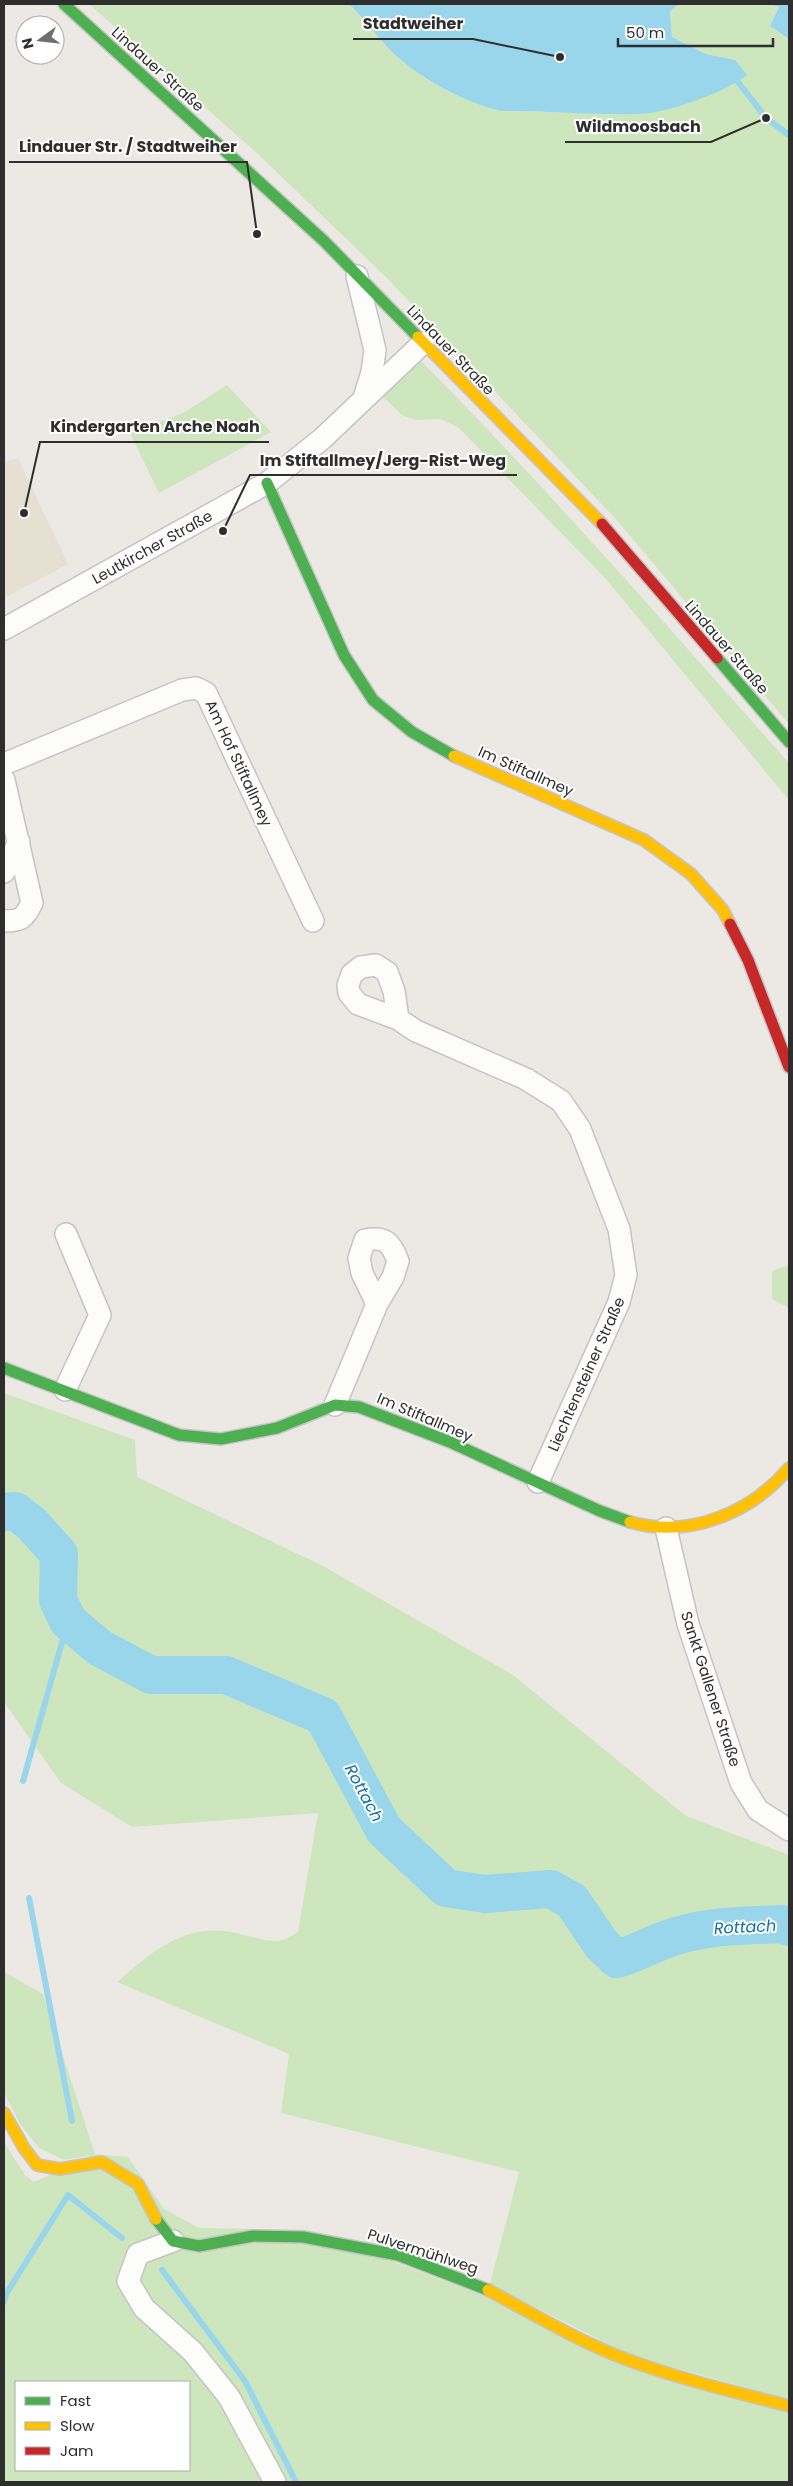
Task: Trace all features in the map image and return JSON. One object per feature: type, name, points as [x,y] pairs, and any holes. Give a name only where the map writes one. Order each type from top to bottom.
[{"type":"street","name":"Lindauer Straße","points":[[64,4],[324,241],[604,526],[789,742]]},
{"type":"street","name":"Leutkircher Straße","points":[[357,276],[375,350],[372,372],[364,398]]},
{"type":"street","name":"Leutkircher Straße","points":[[4,630],[267,483],[323,438],[423,343]]},
{"type":"street","name":"Im Stiftallmey","points":[[267,483],[344,656],[373,700],[412,732],[449,754],[644,840],[691,874],[723,910],[748,960],[789,1067]]},
{"type":"street","name":"Am Hof Stiftallmey","points":[[4,764],[182,690],[196,688],[206,693],[313,921]]},
{"type":"street","points":[[4,780],[32,904],[25,916],[18,921],[4,921]]},
{"type":"street","points":[[4,872],[19,842]]},
{"type":"street","name":"Liechtensteiner Straße","points":[[398,1019],[416,1031],[526,1079],[561,1101],[580,1129],[619,1229],[626,1276],[619,1302],[538,1482]]},
{"type":"street","points":[[65,1390],[100,1315],[66,1234]]},
{"type":"street","points":[[335,1405],[377,1304]]},
{"type":"street","name":"Im Stiftallmey","points":[[4,1368],[179,1435],[221,1439],[277,1428],[335,1405],[359,1406],[538,1482],[592,1508],[634,1524],[666,1528],[690,1526],[728,1513],[767,1492],[789,1468]]},
{"type":"street","name":"Sankt Gallener Straße","points":[[666,1528],[688,1624],[741,1783],[758,1810],[789,1830]]},
{"type":"street","points":[[4,2113],[10,2126],[38,2165],[53,2169],[75,2168],[102,2162],[138,2184],[156,2219],[173,2241],[138,2254],[128,2281],[144,2308],[193,2352],[229,2397],[275,2482]]},
{"type":"street","name":"Pulvermühlweg","points":[[173,2241],[199,2246],[253,2236],[303,2237],[366,2247],[475,2283],[589,2344],[628,2360],[709,2385],[789,2406]]},
{"type":"shaded area","points":[[18,458],[68,564],[4,598],[4,462]]},
{"type":"green space","points":[[89,4],[349,4],[401,60],[442,88],[472,102],[501,111],[641,114],[691,102],[735,60],[706,54],[672,37],[670,10],[679,4],[771,4],[779,6],[770,26],[789,39],[789,724],[614,517],[387,278],[261,157]]},
{"type":"green space","points":[[420,360],[561,508],[789,763],[789,800],[605,578],[458,427],[440,419],[415,420],[402,415],[381,395]]},
{"type":"green space","points":[[227,385],[271,432],[159,493],[130,433],[183,413]]},
{"type":"green space","points":[[789,1265],[789,1308],[772,1299],[772,1271]]},
{"type":"green space","points":[[4,1393],[135,1440],[137,1477],[323,1566],[513,1675],[686,1816],[789,1855],[789,2400],[630,2355],[490,2284],[519,2172],[281,2113],[289,2054],[117,1982],[166,1944],[193,1933],[224,1931],[264,1940],[280,1941],[298,1932],[318,1813],[132,1827],[61,1783],[4,1702]]},
{"type":"green space","points":[[4,1972],[43,1994],[95,2154],[128,2157],[164,2209],[199,2228],[255,2229],[365,2251],[789,2412],[789,2482],[4,2482],[4,2142],[25,2175],[34,2182],[92,2155],[64,2160],[39,2148],[20,2124],[4,2092]]},
{"type":"water","points":[[349,4],[679,4],[670,11],[672,37],[706,54],[735,60],[747,75],[711,95],[680,106],[651,113],[501,111],[472,102],[442,88],[414,70],[390,50]]},
{"type":"water","points":[[771,4],[789,4],[789,39],[770,26],[779,7]]},
{"type":"waterway","points":[[738,82],[766,118],[789,135]]},
{"type":"waterway","name":"Rottach","points":[[4,1512],[15,1511],[31,1523],[59,1554],[58,1600],[68,1621],[100,1648],[151,1675],[226,1675],[323,1716],[384,1830],[446,1888],[485,1894],[551,1889],[572,1901],[602,1945],[617,1959],[667,1939],[695,1931],[754,1925],[783,1924],[789,1927]]},
{"type":"waterway","points":[[23,1781],[68,1621]]},
{"type":"waterway","points":[[29,1898],[72,2121]]},
{"type":"waterway","points":[[4,2302],[6,2294],[68,2195],[122,2238]]},
{"type":"waterway","points":[[162,2270],[245,2381],[296,2482]]},
{"type":"traffic: fast","points":[[64,4],[324,241],[418,337]]},
{"type":"traffic: fast","points":[[267,483],[344,655],[373,700],[412,732],[454,756]]},
{"type":"traffic: fast","points":[[717,658],[789,742]]},
{"type":"traffic: fast","points":[[4,1368],[179,1435],[221,1439],[277,1428],[335,1405],[359,1407],[450,1442],[600,1511],[630,1522]]},
{"type":"traffic: fast","points":[[156,2219],[173,2241],[199,2246],[253,2236],[303,2237],[398,2255],[488,2290]]},
{"type":"traffic: slow","points":[[418,337],[602,524]]},
{"type":"traffic: slow","points":[[454,756],[644,840],[691,874],[723,910],[730,924]]},
{"type":"traffic: slow","points":[[630,1522],[674,1527],[696,1524],[717,1518],[738,1509],[756,1498],[774,1484],[789,1468]]},
{"type":"traffic: slow","points":[[4,2113],[24,2148],[37,2165],[60,2169],[102,2162],[138,2184],[156,2219]]},
{"type":"traffic: slow","points":[[488,2290],[574,2336],[628,2360],[688,2379],[789,2406]]},
{"type":"traffic: jam","points":[[602,524],[717,658]]},
{"type":"traffic: jam","points":[[730,924],[748,960],[789,1067]]},
{"type":"place","name":"Stadtweiher","points":[[560,57]]},
{"type":"place","name":"Wildmoosbach","points":[[766,118]]},
{"type":"place","name":"Lindauer Str. / Stadtweiher","points":[[257,234]]},
{"type":"place","name":"Kindergarten Arche Noah","points":[[24,513]]},
{"type":"place","name":"Im Stiftallmey/Jerg-Rist-Weg","points":[[223,531]]}]
